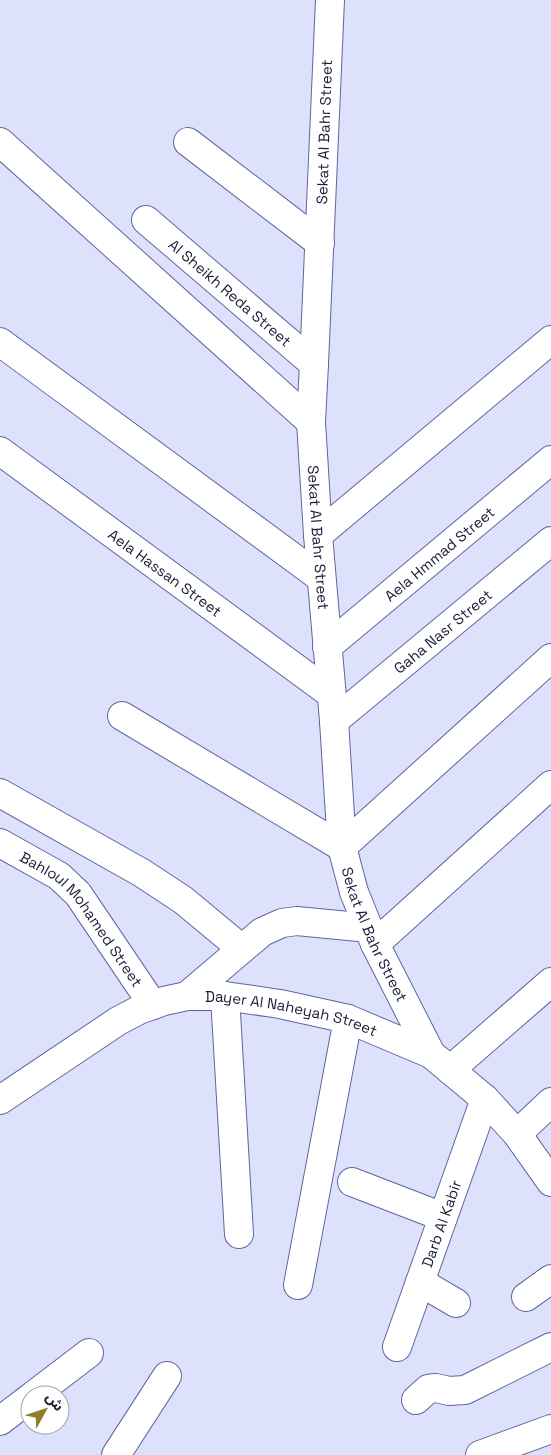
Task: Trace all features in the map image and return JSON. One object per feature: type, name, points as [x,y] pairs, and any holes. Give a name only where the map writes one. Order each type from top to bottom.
[{"type":"street","name":"Sekat Al Bahr Street","points":[[331,1],[310,422],[342,847],[354,892],[372,936],[440,1062]]},
{"type":"street","points":[[0,142],[310,422]]},
{"type":"street","points":[[188,142],[320,243]]},
{"type":"street","name":"Al Sheikh Reda Street","points":[[146,220],[314,364]]},
{"type":"street","points":[[318,535],[551,340]]},
{"type":"street","points":[[0,342],[321,578]]},
{"type":"street","name":"Aela Hassan Street","points":[[0,451],[331,694]]},
{"type":"street","name":"Aela Hmmad Street","points":[[327,647],[551,460]]},
{"type":"street","name":"Gaha Nasr Street","points":[[334,722],[551,541]]},
{"type":"street","points":[[122,716],[342,847],[551,658]]},
{"type":"street","points":[[187,996],[262,932],[282,923],[296,921],[372,936],[551,785]]},
{"type":"street","points":[[0,793],[142,873],[183,900],[242,949]]},
{"type":"street","name":"Bahloul Mohamed Street","points":[[0,843],[59,876],[78,894],[153,1005]]},
{"type":"street","points":[[440,1062],[551,982]]},
{"type":"street","name":"Dayer Al Naheyah Street","points":[[0,1100],[118,1021],[164,1001],[187,996],[225,996],[280,1004],[348,1019],[440,1062],[485,1098],[517,1134],[551,1182]]},
{"type":"street","points":[[225,996],[239,1234]]},
{"type":"street","points":[[298,1285],[348,1019]]},
{"type":"street","name":"Darb Al Kabir","points":[[397,1347],[485,1098]]},
{"type":"street","points":[[517,1134],[551,1102]]},
{"type":"street","points":[[352,1182],[443,1218]]},
{"type":"street","points":[[526,1297],[551,1279]]},
{"type":"street","points":[[420,1282],[456,1303]]},
{"type":"street","points":[[416,1400],[428,1389],[465,1390],[551,1347]]},
{"type":"street","points":[[47,1385],[89,1353]]},
{"type":"street","points":[[126,1452],[167,1376]]},
{"type":"street","points":[[0,1421],[20,1406]]},
{"type":"street","points":[[480,1455],[551,1430]]}]
